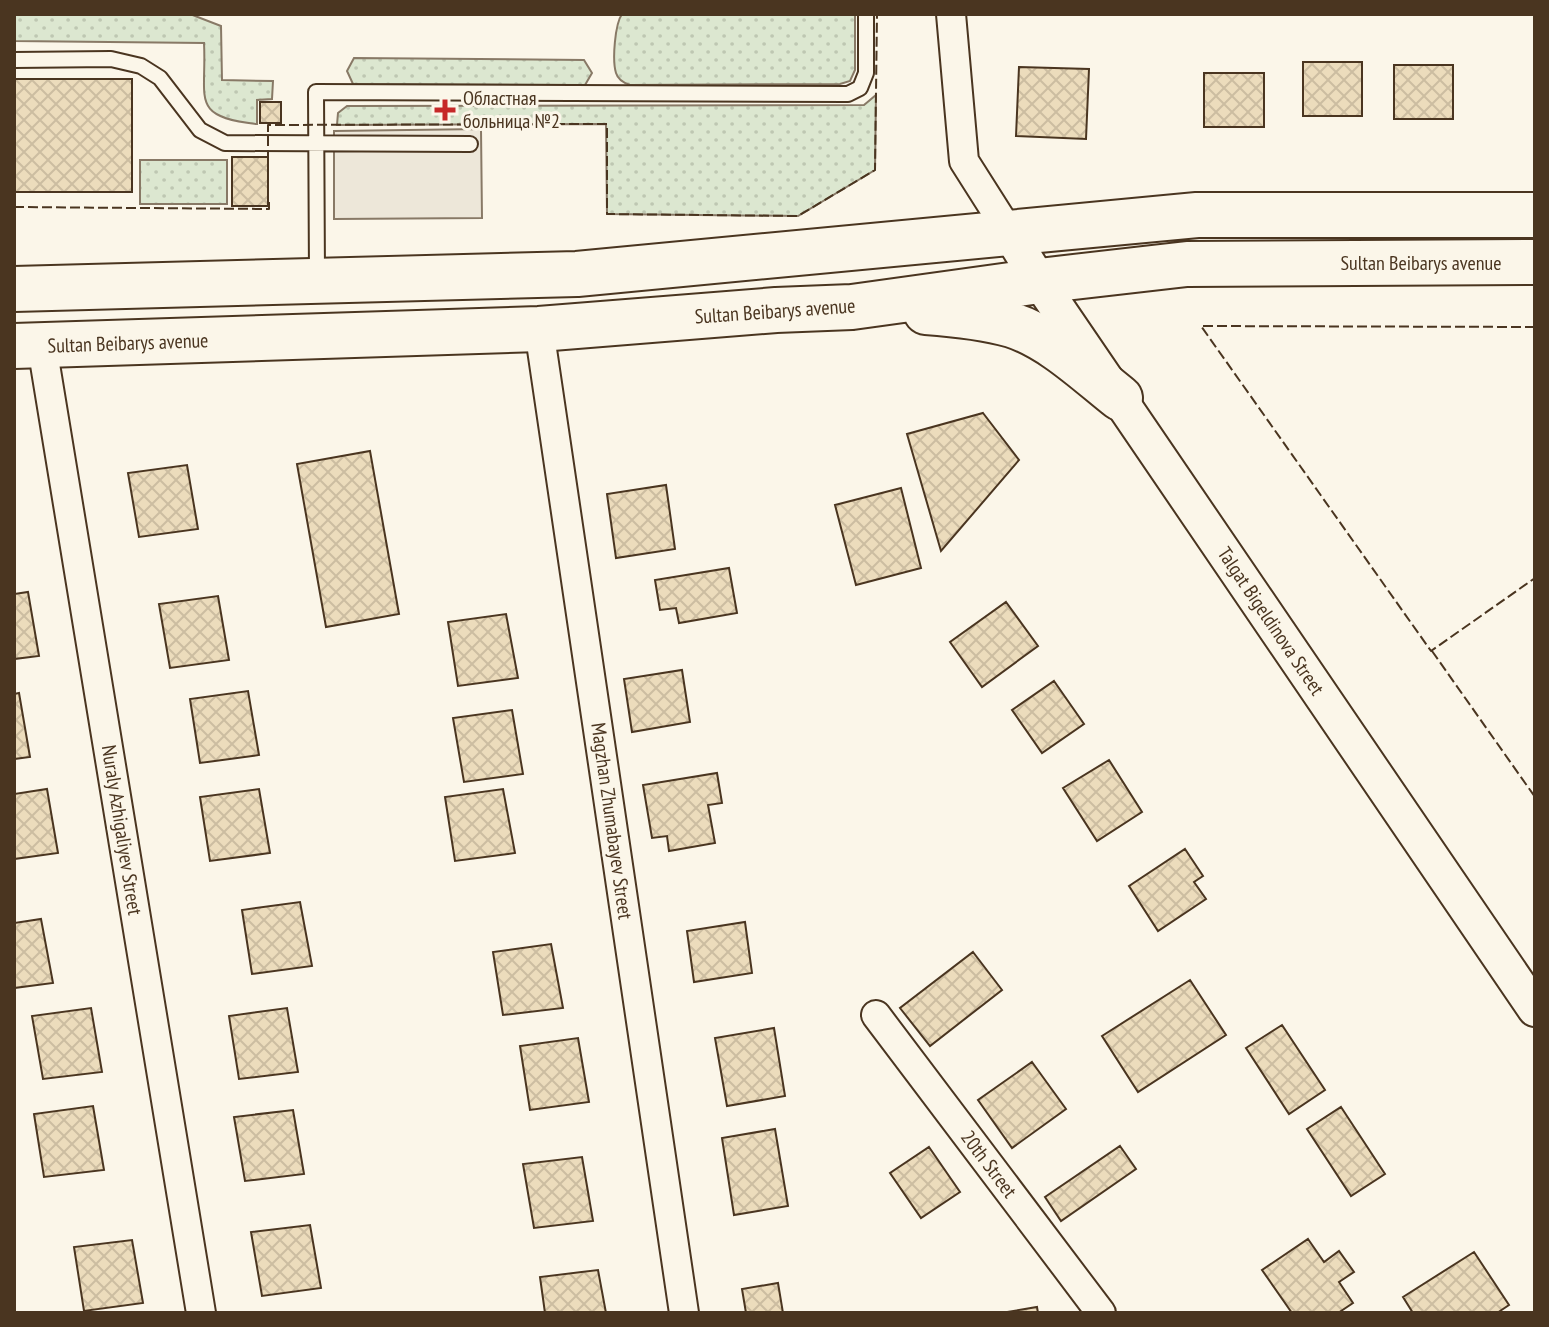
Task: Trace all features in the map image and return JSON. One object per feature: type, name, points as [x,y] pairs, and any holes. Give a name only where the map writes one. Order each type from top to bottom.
[{"type":"main road","points":[[14,289],[577,274],[1197,215],[1535,215]]},
{"type":"main road","name":"Sultan Beibarys avenue","points":[[28,346],[539,329],[852,307],[1187,264],[1535,262]]},
{"type":"main road","points":[[852,307],[956,314],[1014,326],[1055,347],[1120,398]]},
{"type":"street","points":[[951,14],[964,161],[1009,232]]},
{"type":"street","name":"Talgat Bigeldinova Street","points":[[1009,232],[1039,281],[1535,1009]]},
{"type":"street","name":"Magzhan Zhumabayev Street","points":[[539,329],[684,1313]]},
{"type":"street","name":"Nuraly Azhigaliyev Street","points":[[28,346],[201,1313]]},
{"type":"street","name":"20th Street","points":[[876,1015],[1101,1313]]},
{"type":"lane","points":[[318,282],[316,92],[848,94],[860,88],[866,73],[866,14]]},
{"type":"lane","points":[[14,60],[111,59],[141,66],[160,78],[200,130],[225,143],[470,144]]},
{"type":"green space","points":[[14,14],[190,14],[221,26],[222,80],[273,81],[272,99],[257,100],[257,124],[235,121],[220,116],[206,102],[204,43],[14,41]]},
{"type":"green space","points":[[622,14],[855,14],[855,70],[850,81],[840,84],[630,85],[618,78],[615,67],[616,34]]},
{"type":"green space","points":[[354,58],[584,60],[592,73],[585,85],[353,84],[347,71]]},
{"type":"green space","points":[[876,95],[875,170],[798,216],[607,214],[606,124],[337,125],[338,113],[347,106],[864,105]]},
{"type":"green space","points":[[140,160],[227,160],[227,204],[140,204]]},
{"type":"shaded area","points":[[481,129],[482,218],[334,219],[334,131]]},
{"type":"building","points":[[1303,62],[1362,62],[1362,116],[1303,116]]},
{"type":"building","points":[[1394,65],[1453,65],[1453,119],[1394,119]]},
{"type":"building","points":[[1019,67],[1089,69],[1086,139],[1016,136]]},
{"type":"building","points":[[1204,73],[1264,73],[1264,127],[1204,127]]},
{"type":"building","points":[[14,79],[132,79],[132,192],[14,192]]},
{"type":"building","points":[[260,102],[281,102],[281,123],[260,123]]},
{"type":"building","points":[[232,157],[268,157],[268,206],[232,206]]},
{"type":"building","points":[[983,413],[1019,460],[941,551],[907,434]]},
{"type":"building","points":[[370,451],[399,614],[326,627],[297,464]]},
{"type":"building","points":[[187,465],[198,529],[139,537],[128,473]]},
{"type":"building","points":[[666,485],[675,549],[616,558],[607,494]]},
{"type":"building","points":[[901,488],[921,568],[856,585],[835,505]]},
{"type":"building","points":[[729,568],[737,613],[679,623],[676,608],[660,610],[655,580]]},
{"type":"building","points":[[28,592],[39,656],[14,659],[14,594]]},
{"type":"building","points":[[218,596],[229,660],[170,668],[159,604]]},
{"type":"building","points":[[1006,602],[1038,646],[982,687],[950,642]]},
{"type":"building","points":[[506,614],[518,678],[458,686],[448,622]]},
{"type":"building","points":[[682,670],[690,722],[632,732],[624,679]]},
{"type":"building","points":[[1054,681],[1084,724],[1042,753],[1012,710]]},
{"type":"building","points":[[248,691],[259,755],[200,763],[190,699]]},
{"type":"building","points":[[19,693],[30,757],[14,759],[14,694]]},
{"type":"building","points":[[512,710],[523,774],[464,782],[453,718]]},
{"type":"building","points":[[1109,760],[1142,812],[1097,841],[1063,788]]},
{"type":"building","points":[[717,773],[722,803],[708,805],[715,843],[669,851],[667,836],[652,838],[643,785]]},
{"type":"building","points":[[47,789],[58,853],[14,859],[14,794]]},
{"type":"building","points":[[259,789],[270,853],[210,861],[200,797]]},
{"type":"building","points":[[503,789],[515,853],[455,861],[445,797]]},
{"type":"building","points":[[1185,849],[1203,876],[1194,882],[1206,899],[1158,931],[1129,886]]},
{"type":"building","points":[[300,902],[312,966],[252,974],[242,910]]},
{"type":"building","points":[[41,919],[53,983],[14,988],[14,923]]},
{"type":"building","points":[[745,922],[752,973],[694,982],[687,931]]},
{"type":"building","points":[[551,944],[563,1008],[503,1015],[493,952]]},
{"type":"building","points":[[973,952],[1002,990],[930,1046],[900,1008]]},
{"type":"building","points":[[1190,980],[1226,1035],[1138,1092],[1102,1036]]},
{"type":"building","points":[[91,1008],[102,1072],[43,1079],[32,1016]]},
{"type":"building","points":[[287,1008],[298,1072],[239,1079],[229,1016]]},
{"type":"building","points":[[1282,1025],[1325,1090],[1289,1114],[1246,1048]]},
{"type":"building","points":[[774,1028],[785,1096],[727,1106],[715,1038]]},
{"type":"building","points":[[578,1038],[589,1102],[530,1110],[520,1046]]},
{"type":"building","points":[[1032,1062],[1066,1109],[1012,1148],[978,1100]]},
{"type":"building","points":[[93,1106],[104,1170],[44,1177],[34,1114]]},
{"type":"building","points":[[1341,1107],[1385,1174],[1351,1196],[1307,1129]]},
{"type":"building","points":[[293,1110],[304,1174],[245,1181],[234,1117]]},
{"type":"building","points":[[775,1129],[788,1206],[734,1215],[722,1138]]},
{"type":"building","points":[[1120,1146],[1136,1169],[1061,1221],[1045,1197]]},
{"type":"building","points":[[929,1147],[960,1192],[921,1218],[890,1173]]},
{"type":"building","points":[[582,1157],[593,1221],[534,1228],[523,1164]]},
{"type":"building","points":[[310,1225],[321,1288],[262,1296],[251,1232]]},
{"type":"building","points":[[1308,1239],[1324,1262],[1339,1251],[1354,1272],[1339,1282],[1353,1303],[1338,1313],[1292,1313],[1262,1270]]},
{"type":"building","points":[[132,1240],[143,1303],[84,1311],[74,1247]]},
{"type":"building","points":[[1474,1252],[1509,1305],[1497,1313],[1413,1313],[1403,1297]]},
{"type":"building","points":[[598,1270],[606,1313],[545,1313],[540,1277]]},
{"type":"building","points":[[778,1283],[783,1313],[746,1313],[742,1289]]},
{"type":"building","points":[[1037,1307],[1038,1313],[1001,1313]]},
{"type":"fence","points":[[268,160],[268,125],[607,124],[607,214],[798,216],[875,170],[877,14]]},
{"type":"fence","points":[[14,207],[269,209],[269,200]]},
{"type":"fence","points":[[1535,327],[1201,326],[1431,651],[1535,578]]},
{"type":"fence","points":[[1432,651],[1535,797]]},
{"type":"place","name":"Областная больница №2","points":[[445,110]]}]
